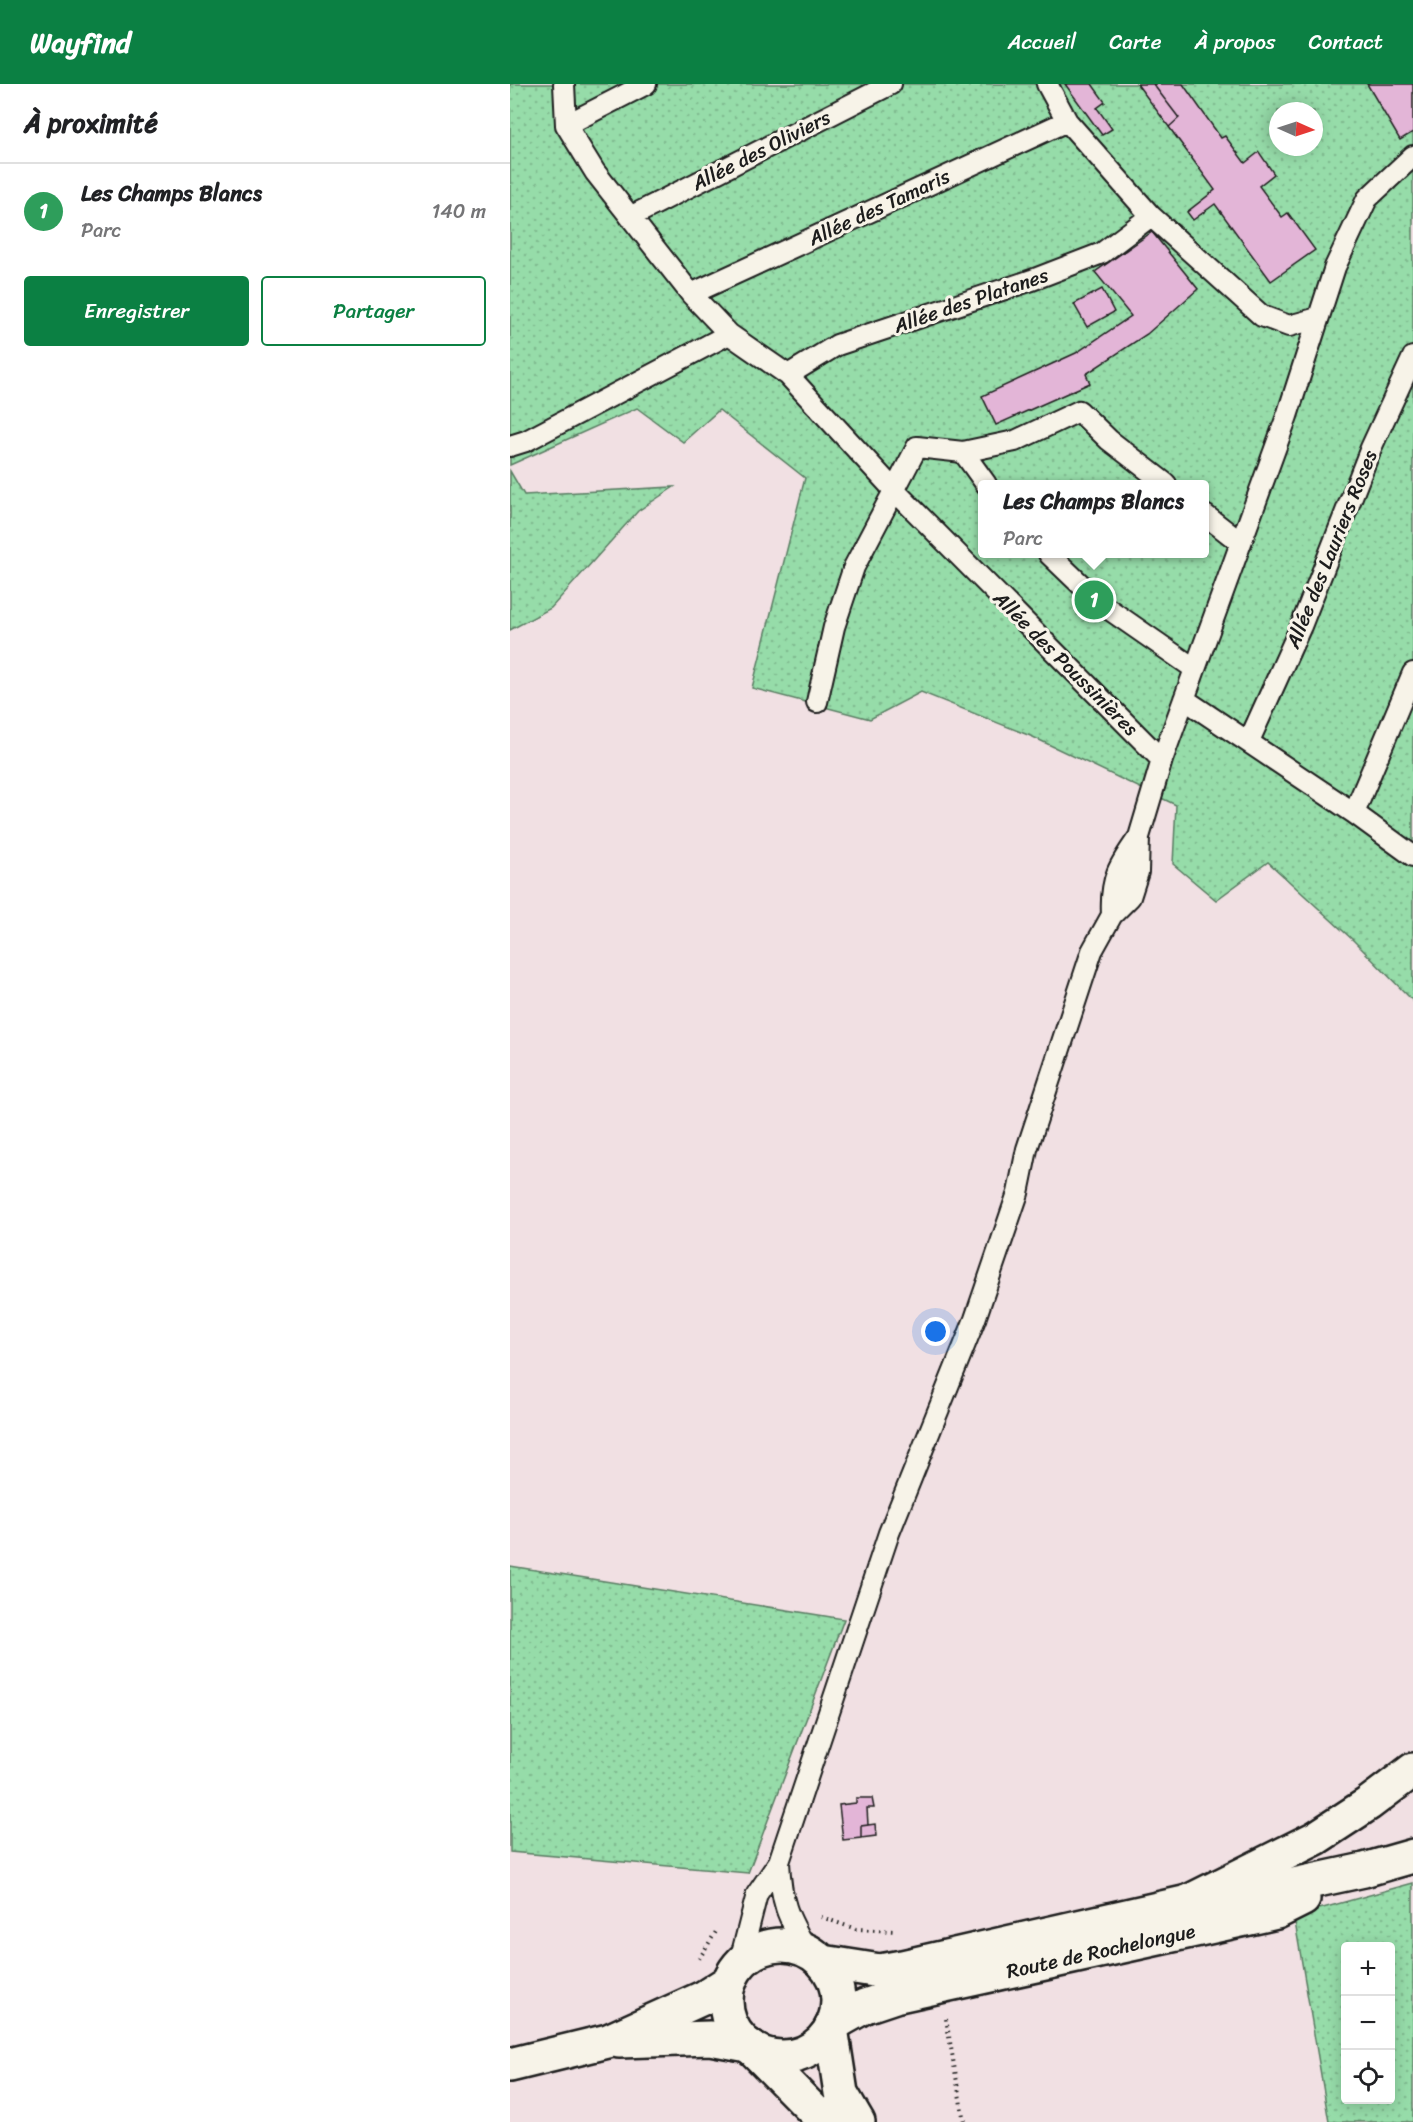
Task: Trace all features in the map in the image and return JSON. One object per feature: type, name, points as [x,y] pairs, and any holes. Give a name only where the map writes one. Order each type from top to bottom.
[{"type":"main road","points":[[1188,1902],[1316,1838],[1368,1804],[1413,1770]]},
{"type":"main road","name":"Route de Rochelongue","points":[[815,1956],[880,1971],[1188,1902],[1271,1890],[1364,1870],[1413,1856]]},
{"type":"main road","name":"Route de Rochelongue","points":[[832,2026],[865,2006],[941,1986],[1277,1912],[1364,1870]]},
{"type":"main road","points":[[510,2065],[608,2041],[705,1997],[734,1973],[748,1956],[771,1946],[783,1945],[815,1956],[831,1973],[838,1998],[832,2026],[834,2064],[841,2093],[858,2122]]},
{"type":"main road","points":[[734,1973],[727,2009],[731,2023],[750,2046],[817,2114],[839,2122]]},
{"type":"main road","points":[[608,2041],[710,2038],[750,2046],[773,2056],[796,2055],[816,2045],[832,2026]]},
{"type":"lane","points":[[564,84],[566,125],[646,84]]},
{"type":"lane","name":"Allée des Oliviers","points":[[630,217],[891,84]]},
{"type":"lane","points":[[1047,84],[1067,121],[1151,216],[1262,316],[1289,326],[1318,318]]},
{"type":"lane","name":"Allée des Tamaris","points":[[691,294],[1067,121]]},
{"type":"lane","name":"Allée des Poussinières","points":[[566,125],[595,172],[691,294],[729,334],[788,375],[893,489],[1162,760]]},
{"type":"lane","points":[[734,1973],[757,1894],[779,1862],[889,1533],[975,1319],[1018,1193],[1027,1149],[1092,951],[1112,915],[1111,890],[1116,873],[1140,837],[1162,760],[1287,416],[1335,267],[1367,199],[1413,156]]},
{"type":"lane","name":"Allée des Platanes","points":[[788,375],[837,345],[1032,280],[1102,253],[1151,216]]},
{"type":"lane","points":[[510,446],[526,441],[729,334]]},
{"type":"lane","name":"Allée des Lauriers Roses","points":[[1248,741],[1301,626],[1371,448],[1413,357]]},
{"type":"lane","points":[[817,702],[834,627],[854,567],[917,447],[963,452],[1015,441],[1079,411],[1109,440],[1161,480]]},
{"type":"lane","points":[[963,452],[983,480]]},
{"type":"lane","points":[[1209,518],[1241,543]]},
{"type":"lane","points":[[1053,558],[1100,603],[1195,669]]},
{"type":"lane","points":[[1354,813],[1413,673]]},
{"type":"lane","points":[[1184,699],[1354,813],[1413,856]]},
{"type":"lane","points":[[779,1862],[781,1896],[790,1922],[815,1956]]},
{"type":"path","points":[[781,1896],[793,1897],[821,1917],[856,1929],[875,1932],[905,1929]]},
{"type":"path","points":[[695,1965],[720,1925]]},
{"type":"path","points":[[941,1986],[964,2122]]},
{"type":"green space","points":[[510,84],[1413,84],[1413,1001],[1354,941],[1268,862],[1216,900],[1173,864],[1176,805],[1033,737],[921,692],[870,719],[752,688],[805,478],[719,410],[683,442],[637,408],[510,465]]},
{"type":"green space","points":[[510,471],[524,495],[674,487],[638,511],[551,608],[510,630]]},
{"type":"green space","points":[[510,1566],[844,1619],[748,1873],[510,1852]]},
{"type":"green space","points":[[1413,1883],[1413,2122],[1329,2122],[1294,1916]]},
{"type":"building","points":[[1065,84],[1092,84],[1105,102],[1097,108],[1112,129],[1102,135]]},
{"type":"building","points":[[1137,84],[1153,84],[1179,118],[1169,127]]},
{"type":"building","points":[[1153,84],[1183,84],[1221,138],[1225,136],[1245,163],[1259,152],[1274,174],[1259,186],[1282,217],[1288,213],[1315,250],[1271,281],[1215,204],[1193,220],[1187,212],[1215,190],[1169,127],[1179,118]]},
{"type":"building","points":[[1367,84],[1413,84],[1413,132],[1400,140]]},
{"type":"building","points":[[1152,232],[1198,289],[1147,334],[1086,374],[1090,383],[996,425],[982,396],[1076,353],[1131,316],[1095,272]]},
{"type":"building","points":[[1102,289],[1114,312],[1087,327],[1074,304]]},
{"type":"building","points":[[856,1798],[872,1798],[874,1808],[867,1808],[868,1825],[861,1826],[861,1838],[843,1840],[839,1805],[856,1803]]},
{"type":"building","points":[[875,1824],[876,1836],[861,1838],[861,1826]]},
{"type":"place","name":"Les Champs Blancs","points":[[1094,600]]}]
